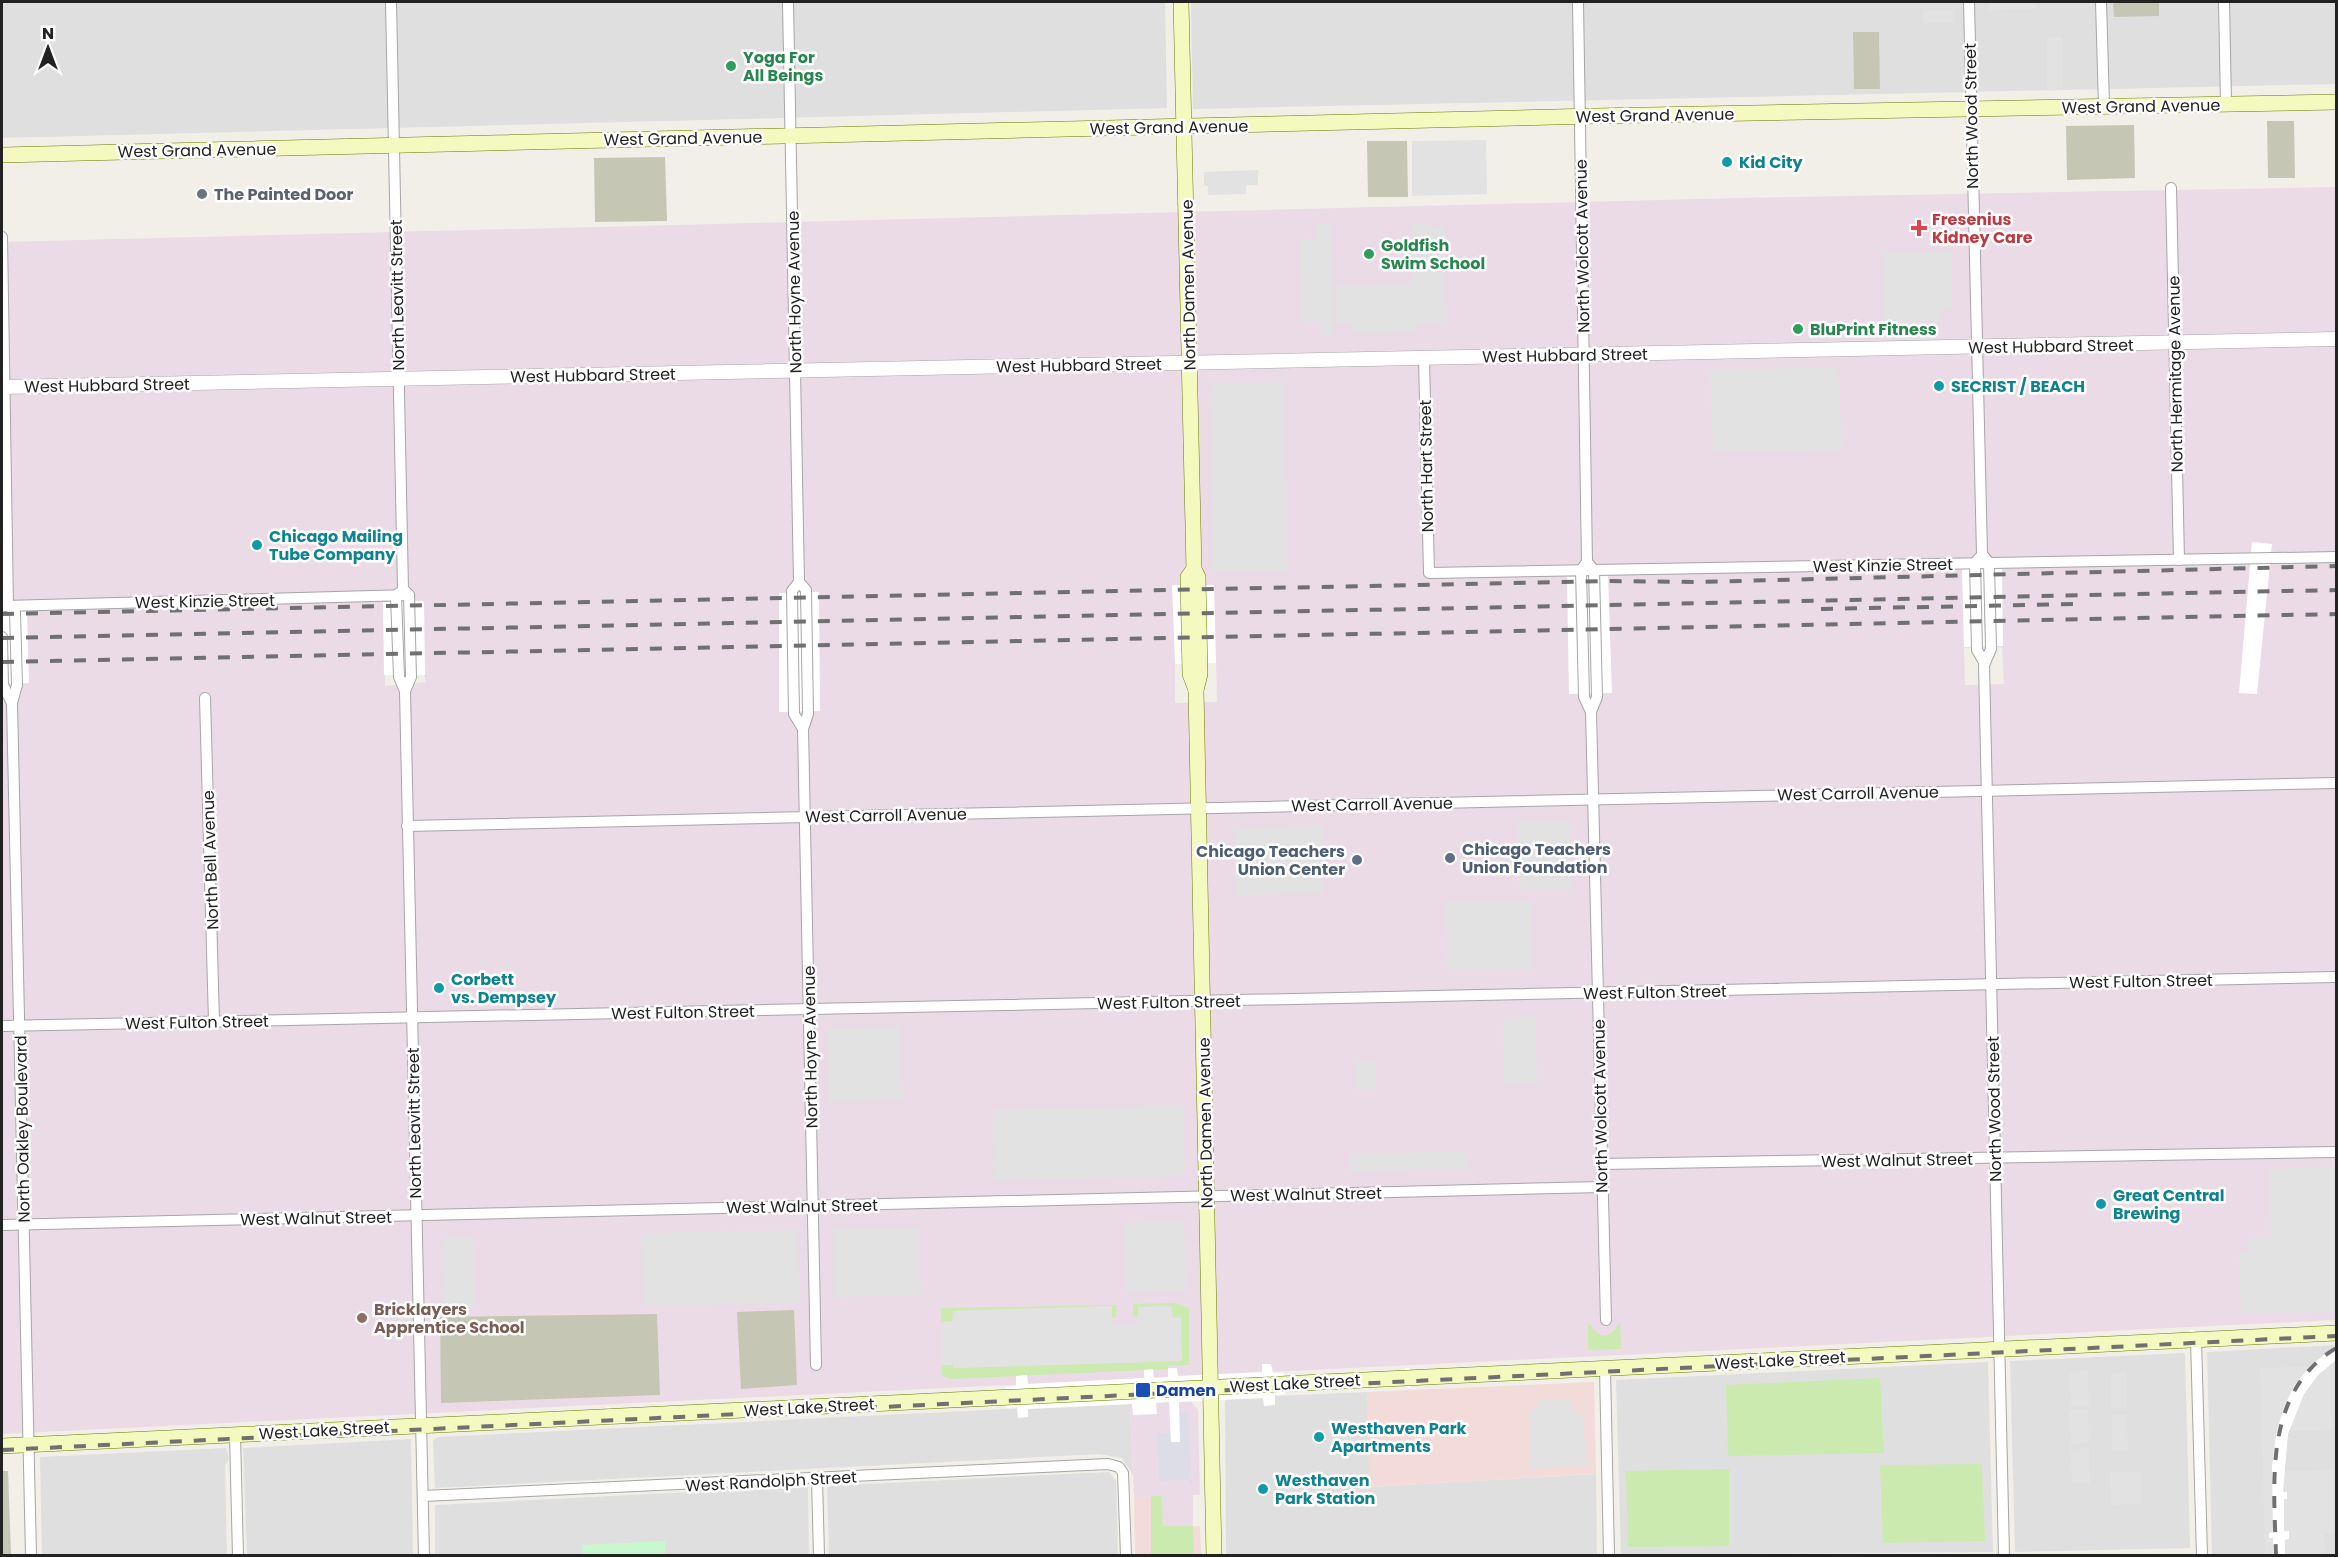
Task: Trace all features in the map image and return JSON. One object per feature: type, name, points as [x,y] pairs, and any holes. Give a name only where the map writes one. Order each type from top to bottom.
[{"type":"main road","name":"North Damen Avenue","points":[[1182,2],[1194,569],[1198,577],[1200,663],[1196,690],[1214,1556]]},
{"type":"main road","name":"West Grand Avenue","points":[[2,155],[1580,117],[2337,102]]},
{"type":"main road","name":"West Lake Street","points":[[2,1446],[2337,1333]]},
{"type":"street","name":"North Leavitt Street","points":[[391,2],[403,593],[411,677],[405,691],[424,1556]]},
{"type":"street","name":"North Hoyne Avenue","points":[[788,2],[799,582],[792,591],[794,714],[803,729],[816,1365]]},
{"type":"street","name":"North Wolcott Avenue","points":[[1578,2],[1587,568],[1597,697],[1591,712],[1606,1320]]},
{"type":"street","name":"North Wood Street","points":[[1969,2],[1976,347],[1991,650],[1984,662]]},
{"type":"street","points":[[2101,2],[2104,106]]},
{"type":"street","points":[[2224,2],[2226,104]]},
{"type":"street","name":"North Hermitage Avenue","points":[[2171,188],[2179,560]]},
{"type":"street","name":"North Oakley Boulevard","points":[[2,237],[4,608],[15,612],[17,685],[12,703],[31,1556]]},
{"type":"street","name":"West Hubbard Street","points":[[3,387],[2337,339]]},
{"type":"street","name":"North Hart Street","points":[[1424,358],[1429,573]]},
{"type":"street","name":"West Kinzie Street","points":[[1429,573],[1587,568],[1975,563],[1985,558],[2179,560],[2337,557]]},
{"type":"street","name":"North Wood Street","points":[[1975,563],[1977,650],[1984,662],[2004,1556]]},
{"type":"street","name":"West Kinzie Street","points":[[4,608],[403,593]]},
{"type":"street","name":"North Oakley Boulevard","points":[[2,637],[3,685],[12,703]]},
{"type":"street","name":"North Bell Avenue","points":[[205,698],[214,1022]]},
{"type":"street","name":"West Carroll Avenue","points":[[407,825],[2337,783]]},
{"type":"street","name":"West Fulton Street","points":[[2,1026],[2337,977]]},
{"type":"street","name":"West Walnut Street","points":[[1602,1164],[2337,1152]]},
{"type":"street","name":"West Walnut Street","points":[[2,1225],[1602,1187]]},
{"type":"street","points":[[2196,1339],[2202,1556]]},
{"type":"street","points":[[1605,1368],[1609,1556]]},
{"type":"street","points":[[235,1435],[238,1556]]},
{"type":"street","name":"West Randolph Street","points":[[423,1496],[1108,1464],[1119,1467],[1123,1473],[1126,1556]]},
{"type":"street","points":[[817,1479],[819,1556]]},
{"type":"shaded area","points":[[2,2],[1165,2],[1167,108],[2,138]]},
{"type":"shaded area","points":[[1191,2],[2336,2],[2336,84],[1193,109]]},
{"type":"shaded area","points":[[1989,2],[2036,2],[2036,9],[1989,10]]},
{"type":"shaded area","points":[[2113,2],[2159,2],[2159,16],[2114,17]]},
{"type":"shaded area","points":[[1923,11],[1953,11],[1954,23],[1923,23]]},
{"type":"shaded area","points":[[1853,32],[1879,32],[1880,89],[1854,89]]},
{"type":"shaded area","points":[[2047,37],[2062,37],[2063,88],[2047,88]]},
{"type":"shaded area","points":[[2267,121],[2294,121],[2295,178],[2268,178]]},
{"type":"shaded area","points":[[2134,125],[2135,178],[2067,180],[2066,126]]},
{"type":"shaded area","points":[[1486,140],[1487,194],[1412,196],[1412,141]]},
{"type":"shaded area","points":[[1367,141],[1407,141],[1408,197],[1368,197]]},
{"type":"shaded area","points":[[665,157],[667,221],[595,222],[594,158]]},
{"type":"shaded area","points":[[1258,170],[1258,185],[1246,185],[1246,194],[1208,195],[1208,186],[1204,185],[1204,172]]},
{"type":"shaded area","points":[[2336,187],[2336,1320],[2,1434],[2,242],[1738,198]],"holes":[[[2002,647],[2004,684],[1965,685],[1964,648]],[[1216,663],[1217,702],[1175,703],[1175,664]],[[385,675],[424,675],[426,682],[385,686]]]},
{"type":"shaded area","points":[[1316,224],[1332,224],[1334,335],[1320,335],[1319,321],[1301,321],[1300,239],[1316,239]]},
{"type":"shaded area","points":[[1411,224],[1432,224],[1432,228],[1445,227],[1447,322],[1417,323],[1417,332],[1352,334],[1351,324],[1336,324],[1335,286],[1412,284]]},
{"type":"shaded area","points":[[1951,251],[1952,309],[1941,309],[1941,321],[1884,322],[1882,252]]},
{"type":"shaded area","points":[[1838,368],[1842,450],[1713,452],[1710,369]]},
{"type":"shaded area","points":[[1285,382],[1288,571],[1212,572],[1209,383]]},
{"type":"shaded area","points":[[1569,821],[1571,889],[1519,890],[1518,822]]},
{"type":"shaded area","points":[[1323,825],[1324,893],[1236,895],[1234,827]]},
{"type":"shaded area","points":[[1532,901],[1533,969],[1447,970],[1446,902]]},
{"type":"shaded area","points":[[1535,1016],[1537,1082],[1504,1086],[1503,1017]]},
{"type":"shaded area","points":[[901,1026],[903,1100],[828,1102],[826,1027]]},
{"type":"shaded area","points":[[1355,1061],[1375,1061],[1376,1089],[1356,1090]]},
{"type":"shaded area","points":[[1183,1105],[1185,1176],[994,1181],[993,1109]]},
{"type":"shaded area","points":[[1463,1152],[1469,1163],[1469,1169],[1350,1171],[1349,1153]]},
{"type":"shaded area","points":[[2336,1167],[2336,1312],[2241,1314],[2239,1252],[2249,1251],[2248,1239],[2271,1238],[2269,1169]]},
{"type":"shaded area","points":[[1184,1221],[1186,1292],[1126,1293],[1124,1223]]},
{"type":"shaded area","points":[[919,1227],[921,1295],[834,1297],[834,1228]]},
{"type":"shaded area","points":[[798,1230],[799,1303],[643,1306],[641,1233]]},
{"type":"shaded area","points":[[473,1237],[476,1307],[442,1308],[441,1238]]},
{"type":"shaded area","points":[[1112,1306],[1112,1324],[1124,1325],[1138,1324],[1138,1307],[1171,1306],[1171,1317],[1181,1318],[1182,1361],[953,1368],[953,1365],[942,1365],[941,1322],[952,1321],[953,1311]]},
{"type":"shaded area","points":[[794,1310],[797,1385],[741,1389],[737,1312]]},
{"type":"shaded area","points":[[657,1314],[660,1395],[441,1403],[440,1317]]},
{"type":"shaded area","points":[[2336,1345],[2336,1555],[2212,1555],[2207,1352]]},
{"type":"shaded area","points":[[2185,1353],[2190,1548],[2015,1552],[2010,1361]]},
{"type":"shaded area","points":[[1988,1362],[1993,1552],[1621,1555],[1616,1380]]},
{"type":"shaded area","points":[[2331,1366],[2332,1430],[2284,1431],[2285,1471],[2333,1470],[2334,1534],[2324,1534],[2325,1555],[2265,1555],[2260,1368]]},
{"type":"shaded area","points":[[2088,1371],[2089,1406],[2071,1406],[2069,1372]]},
{"type":"shaded area","points":[[2126,1372],[2127,1408],[2111,1408],[2111,1373]]},
{"type":"shaded area","points":[[1594,1382],[1596,1474],[1369,1487],[1367,1392]]},
{"type":"shaded area","points":[[1367,1392],[1370,1487],[1596,1474],[1597,1555],[1226,1555],[1225,1401],[1231,1398]]},
{"type":"shaded area","points":[[1538,1399],[1572,1399],[1573,1412],[1582,1412],[1587,1465],[1530,1469],[1529,1409],[1538,1409]]},
{"type":"shaded area","points":[[1190,1400],[1198,1410],[1200,1495],[1193,1495],[1193,1526],[1163,1526],[1162,1496],[1134,1497],[1130,1403]]},
{"type":"shaded area","points":[[1130,1403],[1133,1475],[1122,1458],[1099,1454],[435,1488],[433,1440],[439,1437]]},
{"type":"shaded area","points":[[2088,1409],[2089,1443],[2071,1444],[2069,1410]]},
{"type":"shaded area","points":[[1179,1412],[1188,1412],[1192,1485],[1189,1480],[1159,1481],[1157,1433],[1171,1433],[1171,1442],[1180,1441]]},
{"type":"shaded area","points":[[2112,1415],[2127,1415],[2128,1451],[2112,1451]]},
{"type":"shaded area","points":[[411,1439],[413,1555],[247,1555],[243,1448]]},
{"type":"shaded area","points":[[226,1448],[229,1459],[225,1465],[227,1555],[42,1555],[40,1457]]},
{"type":"shaded area","points":[[2089,1448],[2090,1483],[2072,1483],[2070,1449]]},
{"type":"shaded area","points":[[2,1471],[8,1471],[11,1555],[2,1555]]},
{"type":"shaded area","points":[[1109,1472],[1116,1481],[1118,1555],[829,1555],[827,1486]]},
{"type":"shaded area","points":[[2110,1472],[2142,1472],[2142,1504],[2111,1505]]},
{"type":"shaded area","points":[[808,1486],[809,1555],[435,1555],[435,1505]]},
{"type":"shaded area","points":[[1162,1496],[1163,1526],[1200,1526],[1201,1555],[1135,1555],[1134,1497]]},
{"type":"green space","points":[[1175,1303],[1189,1308],[1189,1365],[1168,1366],[1168,1369],[951,1379],[942,1376],[942,1365],[953,1365],[954,1368],[1182,1361],[1171,1306],[1138,1307],[1138,1317],[1133,1316],[1133,1304]]},
{"type":"green space","points":[[1117,1305],[1115,1318],[1112,1317],[1111,1306],[953,1311],[953,1321],[941,1322],[941,1308]]},
{"type":"green space","points":[[1620,1322],[1621,1349],[1588,1350],[1588,1323],[1596,1332],[1604,1336],[1612,1333]]},
{"type":"green space","points":[[1880,1378],[1884,1453],[1728,1456],[1726,1385]]},
{"type":"green space","points":[[1982,1464],[1985,1541],[1883,1543],[1880,1465]]},
{"type":"green space","points":[[1729,1469],[1729,1546],[1628,1547],[1626,1471]]},
{"type":"green space","points":[[1151,1496],[1162,1496],[1163,1526],[1193,1526],[1194,1555],[1151,1555]]},
{"type":"green space","points":[[665,1541],[665,1555],[583,1555],[582,1545]]},
{"type":"pier","points":[[2252,542],[2272,544],[2257,694],[2239,693]]},
{"type":"pier","points":[[2002,568],[2003,646],[1964,647],[1962,569]]},
{"type":"pier","points":[[1608,576],[1612,693],[1569,694],[1567,577]]},
{"type":"pier","points":[[1172,585],[1214,585],[1216,663],[1175,664]]},
{"type":"pier","points":[[819,592],[820,711],[779,712],[779,593]]},
{"type":"pier","points":[[424,601],[425,675],[384,675],[383,602]]},
{"type":"pier","points":[[27,610],[29,683],[2,684],[2,611]]},
{"type":"pier","points":[[2336,1327],[2336,1360],[2318,1375],[2304,1394],[2288,1434],[2283,1492],[2287,1492],[2287,1499],[2284,1499],[2284,1531],[2289,1531],[2289,1539],[2285,1540],[2285,1555],[2273,1555],[2273,1538],[2269,1538],[2269,1533],[2273,1532],[2272,1467],[2276,1434],[2284,1407],[2294,1386],[2311,1365],[2335,1346],[2334,1339],[2217,1345],[2217,1349],[2212,1349],[2212,1345],[2196,1345],[2195,1349],[2188,1349],[2187,1346],[2154,1348],[2154,1351],[2150,1351],[2149,1348],[1410,1384],[1411,1388],[1406,1388],[1406,1384],[1285,1390],[1285,1394],[1275,1395],[1275,1405],[1264,1406],[1263,1398],[1179,1402],[1180,1442],[1171,1442],[1169,1402],[1156,1403],[1157,1414],[1133,1415],[1132,1404],[1028,1409],[1028,1417],[1018,1418],[1017,1407],[1006,1408],[1006,1404],[612,1423],[612,1426],[607,1426],[606,1407],[611,1407],[611,1410],[1005,1391],[1005,1387],[1016,1386],[1016,1376],[1027,1375],[1028,1384],[1144,1378],[1144,1370],[1153,1369],[1154,1378],[1168,1377],[1168,1368],[1177,1368],[1178,1376],[1262,1372],[1262,1364],[1271,1364],[1273,1373],[1284,1373],[1284,1377],[1405,1371],[1405,1368],[1410,1368],[1410,1371],[2190,1334],[2190,1330],[2194,1330],[2195,1333]]},
{"type":"railway","points":[[2,614],[1608,581],[1698,582],[2336,566]]},
{"type":"railway","points":[[2,638],[2336,590]]},
{"type":"railway","points":[[1821,609],[2079,604]]},
{"type":"railway","points":[[2,662],[2336,614]]},
{"type":"railway","points":[[2,1450],[2336,1336]]},
{"type":"railway","points":[[2276,1556],[2275,1469],[2284,1414],[2296,1389],[2312,1367],[2336,1348]]},
{"type":"place","name":"Yoga For All Beings","points":[[731,66]]},
{"type":"place","name":"Kid City","points":[[1727,162]]},
{"type":"place","name":"The Painted Door","points":[[202,194]]},
{"type":"place","name":"Fresenius Kidney Care","points":[[1919,228]]},
{"type":"place","name":"Goldfish Swim School","points":[[1369,254]]},
{"type":"place","name":"BluPrint Fitness","points":[[1798,329]]},
{"type":"place","name":"SECRIST / BEACH","points":[[1939,386]]},
{"type":"place","name":"Chicago Mailing Tube Company","points":[[257,545]]},
{"type":"place","name":"Chicago Teachers Union Foundation","points":[[1450,858]]},
{"type":"place","name":"Chicago Teachers Union Center","points":[[1357,860]]},
{"type":"place","name":"Corbett vs. Dempsey","points":[[439,988]]},
{"type":"place","name":"Great Central Brewing","points":[[2101,1204]]},
{"type":"place","name":"Bricklayers Apprentice School","points":[[362,1318]]},
{"type":"place","name":"Damen","points":[[1143,1390]]},
{"type":"place","name":"Westhaven Park Apartments","points":[[1319,1437]]},
{"type":"place","name":"Westhaven Park Station","points":[[1263,1489]]}]
